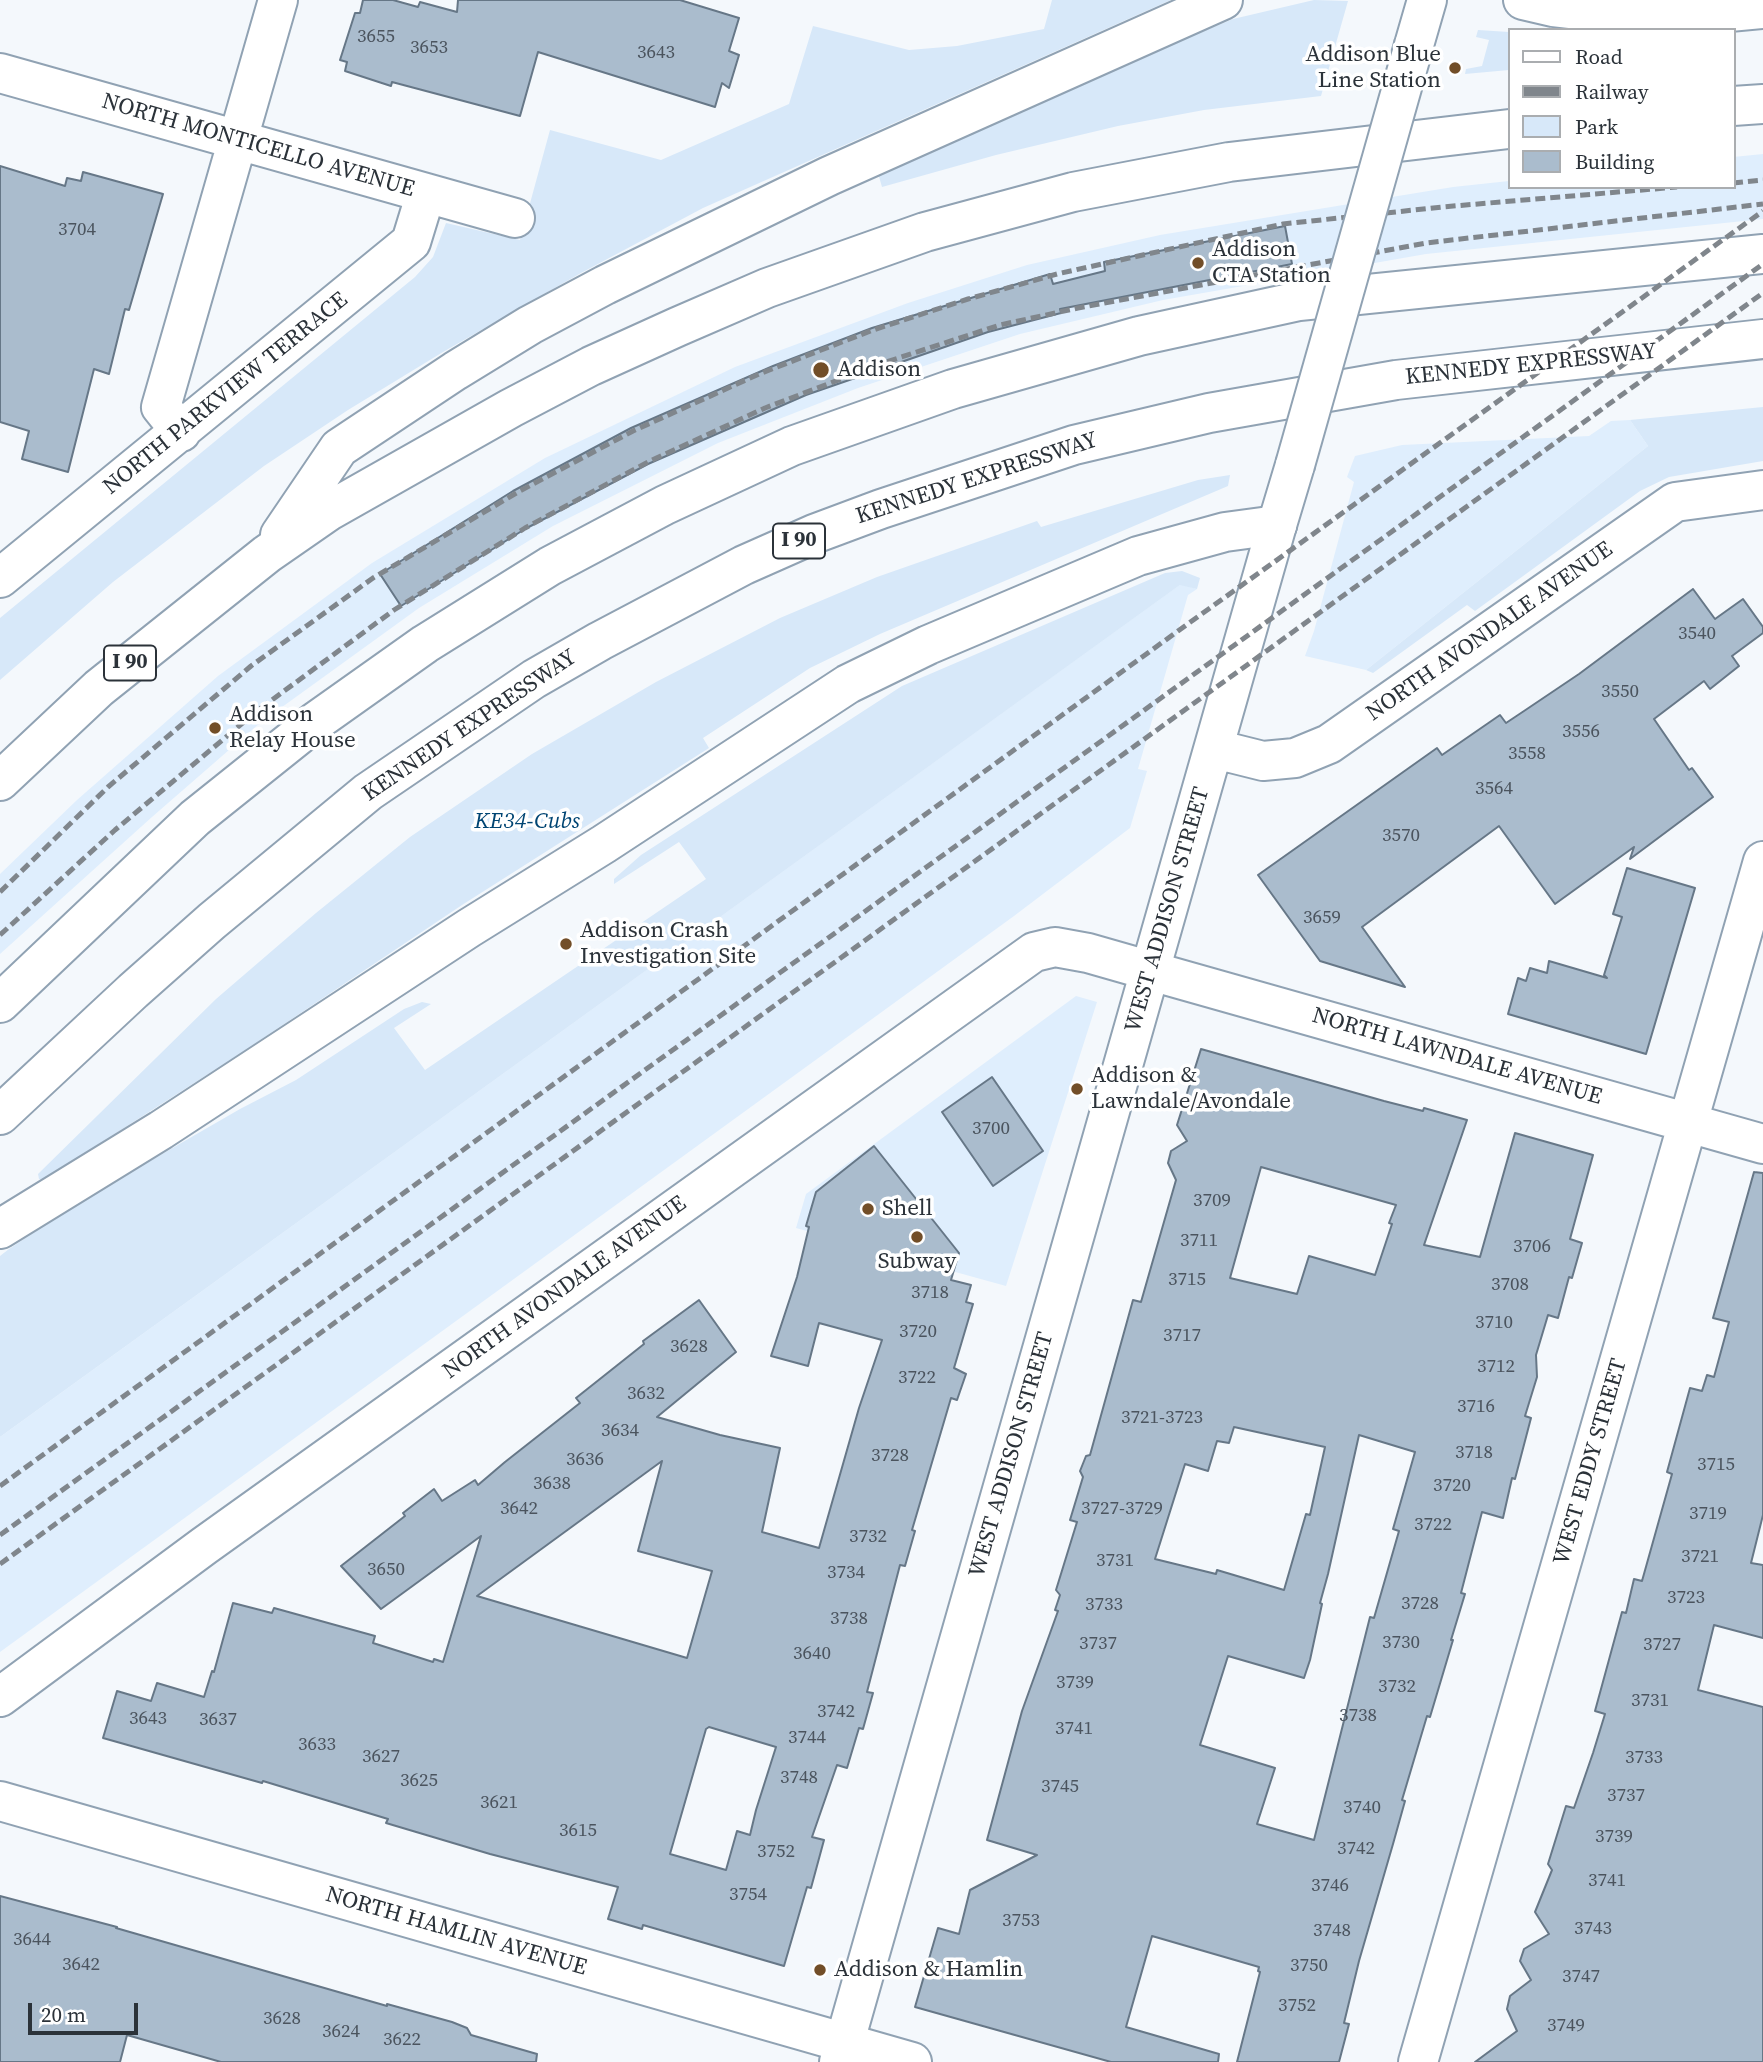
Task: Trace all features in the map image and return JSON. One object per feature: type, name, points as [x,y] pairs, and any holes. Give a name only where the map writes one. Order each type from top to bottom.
[{"type":"main road","points":[[181,432],[162,407],[278,0]]},
{"type":"main road","points":[[267,554],[339,447],[530,325],[605,285],[829,176],[1223,0]]},
{"type":"main road","name":"WEST ADDISON STREET","points":[[842,2052],[1427,0]]},
{"type":"main road","points":[[1523,0],[1553,7],[1606,13],[1708,14],[1763,9]]},
{"type":"main road","name":"NORTH MONTICELLO AVENUE","points":[[0,73],[515,218]]},
{"type":"main road","points":[[1735,107],[1763,104]]},
{"type":"main road","name":"I 90","points":[[0,781],[99,688],[267,554],[330,511],[591,366],[767,288],[925,232],[1073,192],[1229,162],[1508,129]]},
{"type":"main road","name":"NORTH PARKVIEW TERRACE","points":[[0,578],[411,242],[426,193]]},
{"type":"main road","points":[[0,1003],[195,818],[315,722],[425,644],[550,566],[665,505],[792,446],[953,388],[1139,336],[1298,301],[1763,254]]},
{"type":"main road","name":"KENNEDY EXPRESSWAY","points":[[0,1115],[153,973],[368,792],[534,679],[670,604],[779,550],[881,509],[1074,445],[1209,413],[1395,380],[1763,339]]},
{"type":"main road","name":"NORTH AVONDALE AVENUE","points":[[1214,749],[1263,761],[1294,758],[1329,744],[1675,502],[1763,489]]},
{"type":"main road","points":[[0,1229],[161,1130],[848,684],[929,645],[1138,556],[1225,532],[1277,525]]},
{"type":"main road","name":"WEST EDDY STREET","points":[[1418,2062],[1763,862]]},
{"type":"main road","name":"NORTH AVONDALE AVENUE","points":[[0,1697],[215,1538],[1034,952],[1055,947],[1088,953],[1150,971]]},
{"type":"main road","name":"NORTH LAWNDALE AVENUE","points":[[1150,971],[1763,1144]]},
{"type":"main road","name":"NORTH HAMLIN AVENUE","points":[[0,1801],[842,2052],[912,2062]]},
{"type":"shaded area","points":[[1763,154],[1763,219],[1426,254],[1163,300],[1020,334],[858,388],[718,443],[553,526],[419,608],[260,723],[0,954],[0,874],[77,800],[218,676],[372,563],[545,458],[735,367],[908,303],[1027,265],[1160,235],[1453,187],[1508,181],[1508,189],[1735,189],[1735,157]]},
{"type":"shaded area","points":[[1630,420],[1648,446],[1366,670],[1305,656],[1354,482],[1347,477],[1355,456],[1402,445],[1589,436],[1611,421]]},
{"type":"shaded area","points":[[1181,584],[1197,589],[1188,595],[1138,769],[1147,771],[1130,828],[1014,916],[0,1652],[0,1437]]},
{"type":"shaded area","points":[[1076,996],[1097,1002],[1006,1286],[796,1228],[806,1194]]},
{"type":"green space","points":[[1052,0],[1171,0],[703,208],[581,273],[443,352],[348,410],[264,466],[113,582],[0,680],[0,618],[415,277],[433,257],[446,223],[520,240],[550,130],[661,160],[789,104],[813,26],[909,50],[957,46],[1044,29]]},
{"type":"green space","points":[[1314,0],[1348,1],[1321,96],[1204,110],[1118,126],[996,155],[882,187],[878,173],[1121,65],[1233,19]]},
{"type":"green space","points":[[1478,30],[1508,32],[1508,70],[1465,74],[1466,69],[1482,66],[1489,40],[1476,37]]},
{"type":"green space","points":[[1763,407],[1763,461],[1669,477],[1640,491],[1475,611],[1467,605],[1373,673],[1366,670],[1648,446],[1630,420]]},
{"type":"green space","name":"KE34-Cubs","points":[[1230,475],[1228,486],[880,634],[810,668],[703,738],[709,748],[462,905],[241,1053],[43,1180],[39,1179],[38,1174],[216,999],[410,837],[532,754],[656,682],[780,618],[877,577],[1037,521],[1041,527],[1198,480]]},
{"type":"green space","points":[[1182,571],[1200,578],[1197,589],[1180,585],[0,1437],[0,1256],[9,1249],[79,1202],[240,1109],[296,1080],[404,1009],[422,1002],[431,1004],[394,1028],[425,1070],[706,879],[679,842],[614,884],[614,879],[641,855],[902,686],[1165,573]]},
{"type":"building","points":[[363,0],[393,0],[418,7],[420,2],[457,12],[458,0],[680,0],[739,18],[729,51],[739,55],[729,88],[722,83],[715,107],[538,52],[520,116],[392,82],[391,86],[345,71],[347,62],[340,60],[355,13],[360,13]]},
{"type":"building","points":[[0,166],[65,186],[67,178],[81,181],[83,172],[163,194],[129,310],[125,309],[109,374],[94,369],[68,472],[22,459],[29,431],[0,422]]},
{"type":"building","points":[[1285,226],[1292,264],[1060,309],[1061,313],[988,332],[806,395],[648,464],[525,529],[401,606],[380,574],[513,491],[631,428],[773,366],[872,328],[1050,274],[1053,284],[1105,271],[1104,262]]},
{"type":"building","points":[[1693,589],[1715,619],[1743,599],[1763,627],[1763,633],[1732,656],[1739,666],[1710,689],[1704,681],[1654,719],[1689,770],[1692,768],[1713,797],[1630,859],[1634,847],[1555,904],[1499,826],[1362,927],[1405,987],[1320,961],[1258,875],[1437,748],[1442,755],[1500,715],[1506,723],[1579,674]]},
{"type":"building","points":[[1627,868],[1695,888],[1646,1054],[1508,1014],[1518,978],[1526,981],[1530,968],[1547,973],[1549,961],[1607,978],[1604,975],[1622,917],[1613,914]]},
{"type":"building","points":[[1201,1049],[1384,1101],[1423,1111],[1424,1108],[1467,1120],[1424,1245],[1480,1257],[1515,1133],[1593,1155],[1570,1239],[1582,1243],[1558,1318],[1548,1315],[1536,1355],[1537,1377],[1525,1416],[1531,1418],[1515,1479],[1512,1478],[1503,1518],[1482,1512],[1461,1593],[1465,1594],[1453,1640],[1402,1800],[1405,1801],[1359,1961],[1344,2023],[1349,2024],[1339,2062],[1237,2062],[1260,1972],[1259,1967],[1152,1936],[1126,2027],[1219,2054],[1218,2062],[1111,2062],[915,2007],[938,1928],[959,1934],[970,1890],[1037,1855],[987,1840],[1022,1711],[1058,1611],[1055,1610],[1060,1595],[1056,1590],[1077,1522],[1070,1520],[1083,1477],[1080,1471],[1086,1456],[1090,1455],[1133,1300],[1141,1302],[1176,1180],[1168,1163],[1171,1151],[1187,1141],[1177,1125]],"holes":[[[1261,1167],[1396,1205],[1375,1275],[1309,1256],[1297,1294],[1230,1278]],[[1234,1427],[1325,1447],[1310,1515],[1306,1514],[1284,1590],[1217,1570],[1216,1574],[1155,1559],[1185,1464],[1208,1471],[1217,1441],[1229,1443]],[[1359,1435],[1415,1452],[1393,1529],[1399,1531],[1374,1618],[1370,1617],[1314,1840],[1257,1824],[1275,1768],[1200,1745],[1228,1656],[1304,1678]]]},
{"type":"building","name":"Shell","points":[[992,1077],[1043,1151],[993,1186],[942,1112]]},
{"type":"building","points":[[874,1146],[959,1253],[951,1280],[971,1285],[966,1302],[973,1304],[954,1368],[966,1374],[957,1400],[951,1398],[912,1530],[915,1531],[905,1566],[900,1565],[867,1692],[873,1693],[863,1729],[859,1728],[847,1768],[837,1765],[812,1837],[824,1840],[811,1888],[807,1887],[784,1966],[643,1925],[642,1929],[608,1919],[618,1887],[490,1854],[386,1823],[388,1819],[263,1781],[262,1783],[103,1738],[117,1691],[151,1701],[157,1683],[204,1697],[212,1671],[214,1672],[233,1603],[272,1613],[274,1608],[375,1636],[373,1643],[433,1662],[434,1659],[443,1662],[481,1536],[381,1609],[341,1566],[405,1516],[403,1513],[434,1489],[442,1501],[475,1480],[478,1485],[580,1403],[576,1398],[644,1344],[643,1341],[699,1300],[736,1352],[657,1417],[780,1448],[762,1532],[819,1548],[859,1408],[882,1340],[819,1323],[808,1366],[771,1356],[797,1277],[809,1227],[806,1226],[816,1192]],"holes":[[[662,1461],[638,1551],[712,1571],[687,1658],[477,1596]],[[709,1727],[776,1747],[750,1835],[737,1831],[726,1870],[670,1854],[706,1729]]]},
{"type":"building","points":[[1754,1172],[1763,1173],[1763,1515],[1751,1563],[1763,1565],[1763,1638],[1714,1625],[1698,1690],[1763,1707],[1763,2062],[1475,2062],[1517,2031],[1507,2009],[1510,1996],[1531,1980],[1520,1961],[1524,1949],[1549,1934],[1535,1912],[1552,1870],[1548,1864],[1566,1806],[1574,1808],[1605,1714],[1595,1711],[1622,1612],[1626,1613],[1634,1579],[1642,1581],[1672,1474],[1667,1472],[1690,1388],[1702,1391],[1707,1375],[1714,1377],[1729,1322],[1713,1318]]},
{"type":"building","points":[[0,1896],[452,2022],[467,2028],[471,2035],[537,2054],[536,2062],[221,2062],[127,2035],[120,2062],[0,2062]]},
{"type":"railway","points":[[1735,183],[1763,180]]},
{"type":"railway","points":[[0,892],[108,787],[251,666],[373,578],[518,492],[633,431],[759,374],[873,330],[968,299],[1057,274],[1283,224],[1654,189]]},
{"type":"railway","points":[[0,935],[115,830],[257,711],[394,610],[525,528],[648,462],[765,408],[883,363],[1000,325],[1078,308],[1426,243],[1763,204]]},
{"type":"railway","points":[[0,1486],[1178,631],[1763,211]]},
{"type":"railway","points":[[0,1535],[1763,264]]},
{"type":"railway","points":[[0,1564],[1763,293]]},
{"type":"place","name":"Addison Blue Line Station","points":[[1455,68]]},
{"type":"place","name":"Addison CTA Station","points":[[1198,263]]},
{"type":"place","name":"Addison","points":[[821,370]]},
{"type":"place","name":"Addison Relay House","points":[[215,728]]},
{"type":"place","name":"Addison Crash Investigation Site","points":[[566,944]]},
{"type":"place","name":"Addison & Lawndale/Avondale","points":[[1077,1089]]},
{"type":"place","name":"Shell","points":[[868,1209]]},
{"type":"place","name":"Subway","points":[[917,1237]]},
{"type":"place","name":"Addison & Hamlin","points":[[820,1970]]}]
